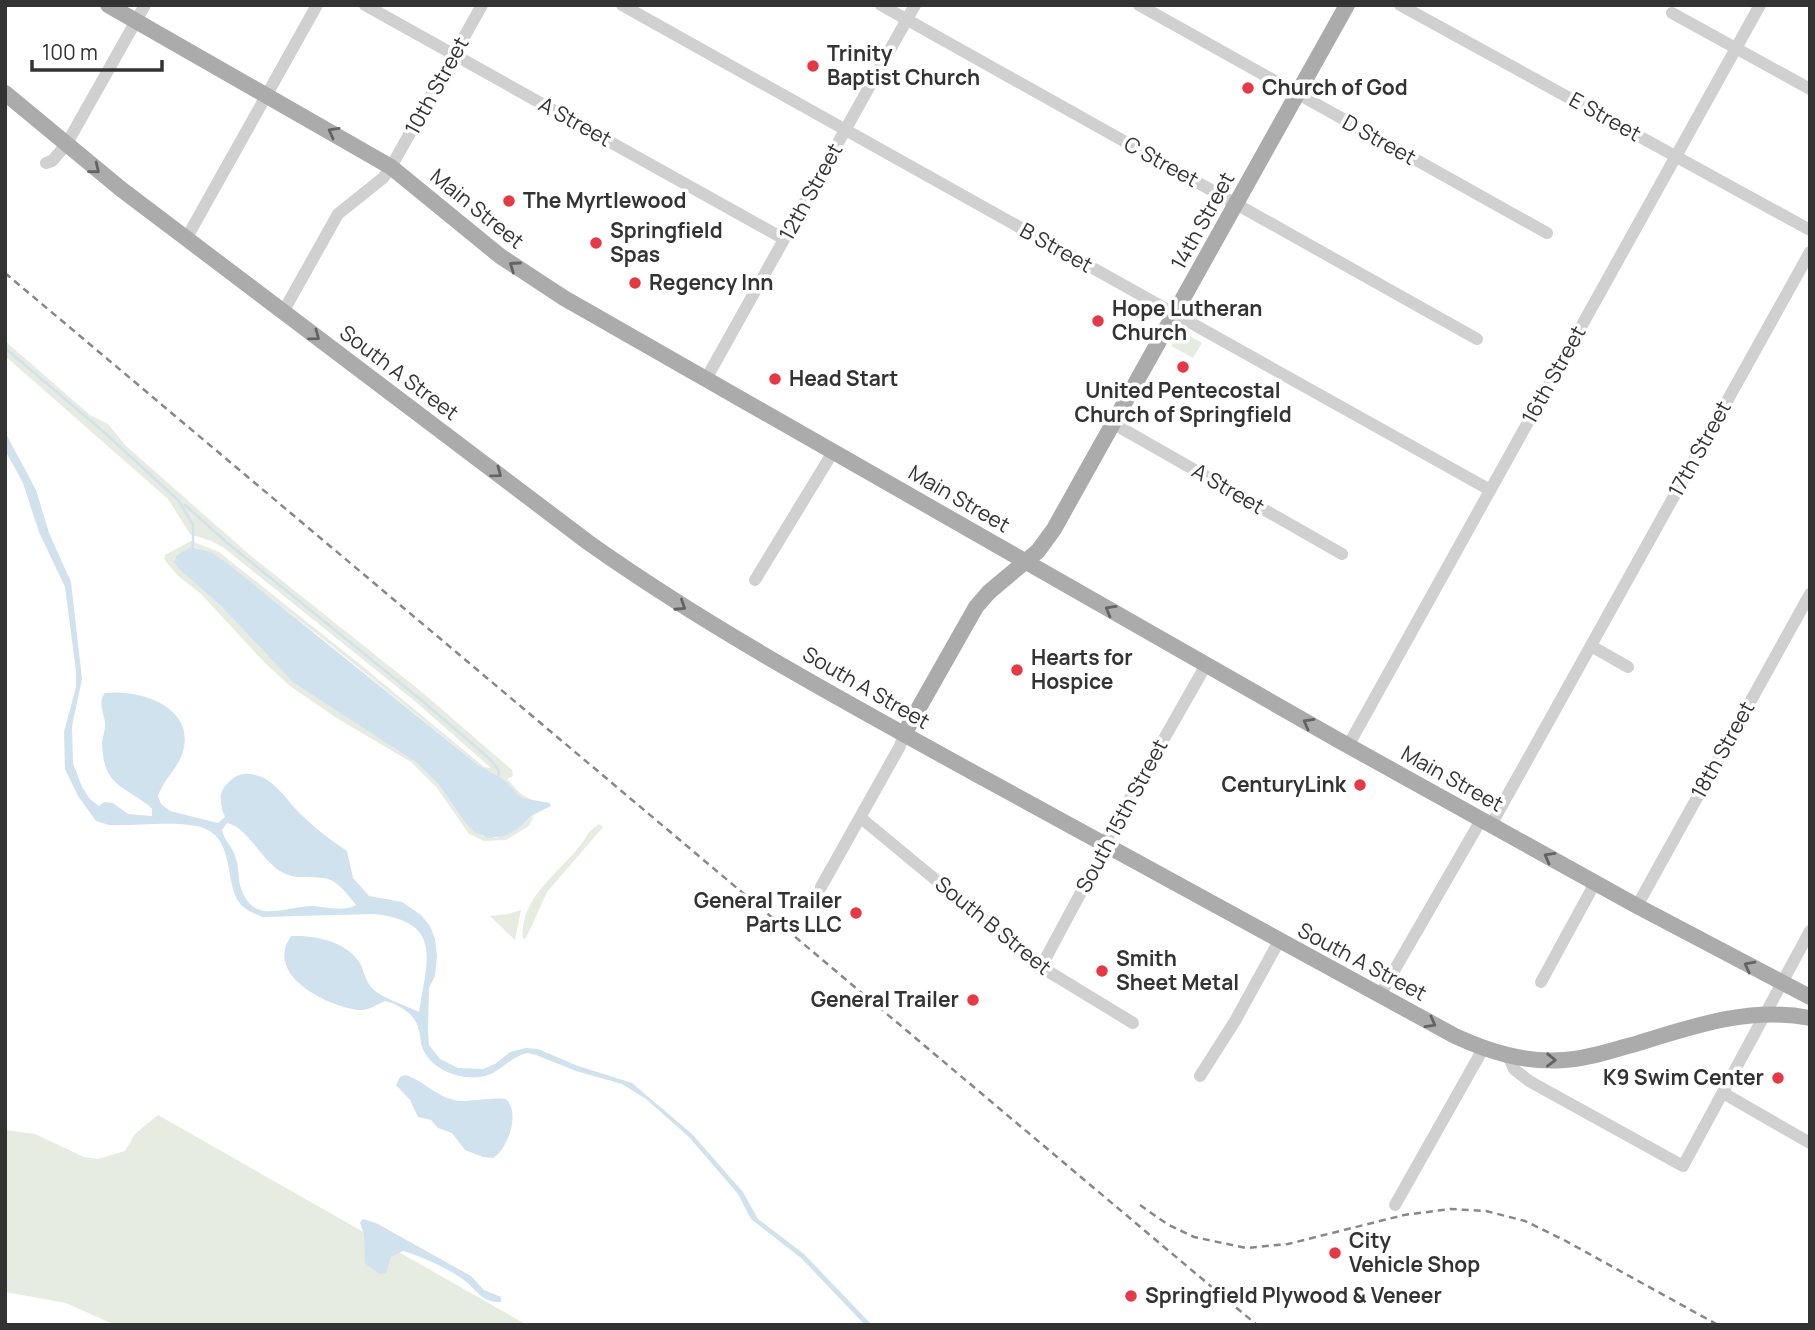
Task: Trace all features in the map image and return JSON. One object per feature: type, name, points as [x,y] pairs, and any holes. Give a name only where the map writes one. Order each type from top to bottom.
[{"type":"main road","name":"Main Street","points":[[108,5],[391,167],[526,275],[1348,746],[1637,906],[1810,997]]},
{"type":"main road","name":"14th Street","points":[[904,734],[976,607],[989,592],[1038,551],[1054,529],[1347,5]]},
{"type":"main road","name":"South A Street","points":[[5,93],[66,145],[186,239],[589,543],[694,615],[1279,941],[1483,1049],[1535,1060],[1563,1060],[1592,1056],[1712,1021],[1765,1014],[1810,1018]]},
{"type":"street","points":[[46,163],[52,161],[66,145],[145,5]]},
{"type":"street","points":[[186,239],[317,5]]},
{"type":"street","name":"A Street","points":[[365,5],[785,239]]},
{"type":"street","name":"10th Street","points":[[284,312],[338,214],[383,178],[391,167],[482,5]]},
{"type":"street","name":"B Street","points":[[622,5],[1490,490]]},
{"type":"street","name":"C Street","points":[[881,5],[1477,339]]},
{"type":"street","name":"12th Street","points":[[706,379],[915,5]]},
{"type":"street","name":"D Street","points":[[1139,5],[1547,233]]},
{"type":"street","name":"E Street","points":[[1400,5],[1810,230]]},
{"type":"street","name":"16th Street","points":[[1348,746],[1760,5]]},
{"type":"street","points":[[1672,13],[1810,89]]},
{"type":"street","name":"17th Street","points":[[1380,995],[1591,646],[1810,251]]},
{"type":"street","name":"A Street","points":[[1114,424],[1342,554]]},
{"type":"street","points":[[755,580],[832,452]]},
{"type":"street","name":"18th Street","points":[[1637,906],[1810,594]]},
{"type":"street","points":[[1591,646],[1628,667]]},
{"type":"street","name":"South 15th Street","points":[[1041,967],[1093,871],[1104,844],[1206,665]]},
{"type":"street","points":[[821,887],[900,746],[904,734]]},
{"type":"street","name":"South B Street","points":[[860,818],[1041,967],[1133,1023]]},
{"type":"street","points":[[1541,982],[1595,883]]},
{"type":"street","points":[[1508,1056],[1514,1069],[1529,1081],[1684,1166],[1810,932]]},
{"type":"street","points":[[1200,1076],[1235,1021],[1279,941]]},
{"type":"street","points":[[1395,1205],[1483,1049]]},
{"type":"street","points":[[1723,1093],[1810,1143]]},
{"type":"shaded area","points":[[1180,330],[1202,343],[1193,358],[1171,346]]},
{"type":"shaded area","points":[[5,341],[90,415],[108,424],[126,446],[250,555],[423,693],[512,770],[513,776],[507,779],[521,794],[532,800],[522,798],[503,780],[478,765],[217,556],[195,547],[176,556],[174,561],[179,569],[222,607],[293,681],[417,763],[439,785],[464,821],[482,836],[496,838],[518,829],[534,815],[529,826],[506,840],[484,841],[469,834],[437,788],[411,762],[335,717],[290,686],[264,662],[201,594],[177,575],[164,559],[165,555],[191,541],[219,552],[484,767],[491,768],[417,703],[224,548],[190,534],[168,499],[5,356]]},
{"type":"shaded area","points":[[599,824],[603,827],[547,892],[526,938],[523,939],[524,922],[537,894],[581,845],[589,832]]},
{"type":"shaded area","points":[[521,910],[515,940],[490,916],[508,914]]},
{"type":"shaded area","points":[[158,1115],[527,1325],[115,1325],[66,1303],[5,1292],[5,1130],[35,1134],[84,1157],[98,1159],[125,1151],[135,1134]]},
{"type":"water","points":[[5,432],[36,490],[49,533],[71,582],[82,679],[72,726],[73,763],[82,787],[90,799],[99,806],[104,802],[113,803],[128,814],[152,816],[152,809],[115,782],[106,768],[102,744],[105,723],[101,704],[105,693],[118,692],[147,697],[171,710],[180,720],[184,732],[184,747],[158,796],[161,804],[170,811],[218,823],[225,817],[221,798],[223,790],[232,779],[247,774],[266,779],[309,822],[347,851],[353,878],[369,896],[402,902],[421,915],[430,926],[437,956],[435,976],[429,988],[429,1045],[440,1059],[458,1068],[483,1069],[495,1064],[510,1052],[526,1048],[538,1049],[578,1066],[632,1083],[692,1134],[743,1192],[758,1219],[804,1254],[872,1325],[865,1325],[801,1258],[751,1219],[738,1194],[689,1137],[646,1099],[622,1084],[528,1053],[487,1076],[455,1075],[438,1067],[426,1055],[415,1020],[402,1008],[385,1001],[369,1009],[359,1010],[331,1002],[302,986],[286,963],[285,950],[291,936],[329,941],[354,955],[375,991],[419,1012],[427,960],[426,946],[412,925],[396,918],[374,914],[262,917],[239,902],[234,893],[223,848],[209,830],[187,825],[109,825],[96,821],[78,796],[65,769],[64,732],[76,687],[76,671],[65,587],[39,532],[23,483],[5,450]],"holes":[[[227,823],[234,826],[280,871],[296,877],[317,877],[333,881],[356,905],[341,909],[313,906],[270,911],[252,906],[245,898],[235,855],[222,830]]]},
{"type":"water","points":[[191,547],[211,552],[227,563],[478,765],[503,779],[522,798],[550,803],[551,806],[504,836],[489,838],[476,833],[464,821],[439,785],[417,763],[293,682],[222,607],[179,569],[174,562],[176,556]]},
{"type":"water","points":[[406,1075],[437,1093],[459,1101],[507,1100],[511,1106],[512,1122],[503,1147],[493,1158],[483,1157],[465,1150],[452,1133],[438,1128],[431,1120],[418,1117],[410,1100],[396,1085],[400,1077]]},
{"type":"water","points":[[363,1219],[376,1223],[471,1276],[484,1290],[501,1297],[501,1302],[484,1298],[451,1272],[403,1251],[391,1257],[386,1273],[379,1274],[365,1263],[364,1234],[360,1223]]},
{"type":"waterway","points":[[5,348],[105,433],[179,501],[193,525],[193,548]]},
{"type":"waterway","points":[[185,505],[490,759],[499,771],[498,779]]},
{"type":"railway","points":[[5,273],[1257,1325]]},
{"type":"railway","points":[[1140,1205],[1167,1224],[1194,1237],[1246,1248],[1288,1244],[1404,1215],[1450,1209],[1486,1211],[1525,1221],[1564,1240],[1718,1325]]},
{"type":"place","name":"Trinity Baptist Church","points":[[813,66]]},
{"type":"place","name":"Church of God","points":[[1248,88]]},
{"type":"place","name":"The Myrtlewood","points":[[509,201]]},
{"type":"place","name":"Springfield Spas","points":[[596,243]]},
{"type":"place","name":"Regency Inn","points":[[635,283]]},
{"type":"place","name":"Hope Lutheran Church","points":[[1098,321]]},
{"type":"place","name":"United Pentecostal Church of Springfield","points":[[1183,367]]},
{"type":"place","name":"Head Start","points":[[775,379]]},
{"type":"place","name":"Hearts for Hospice","points":[[1017,670]]},
{"type":"place","name":"CenturyLink","points":[[1360,785]]},
{"type":"place","name":"General Trailer Parts LLC","points":[[856,913]]},
{"type":"place","name":"Smith Sheet Metal","points":[[1102,971]]},
{"type":"place","name":"General Trailer","points":[[973,1000]]},
{"type":"place","name":"K9 Swim Center","points":[[1778,1078]]},
{"type":"place","name":"City Vehicle Shop","points":[[1335,1253]]},
{"type":"place","name":"Springfield Plywood & Veneer","points":[[1131,1296]]}]
